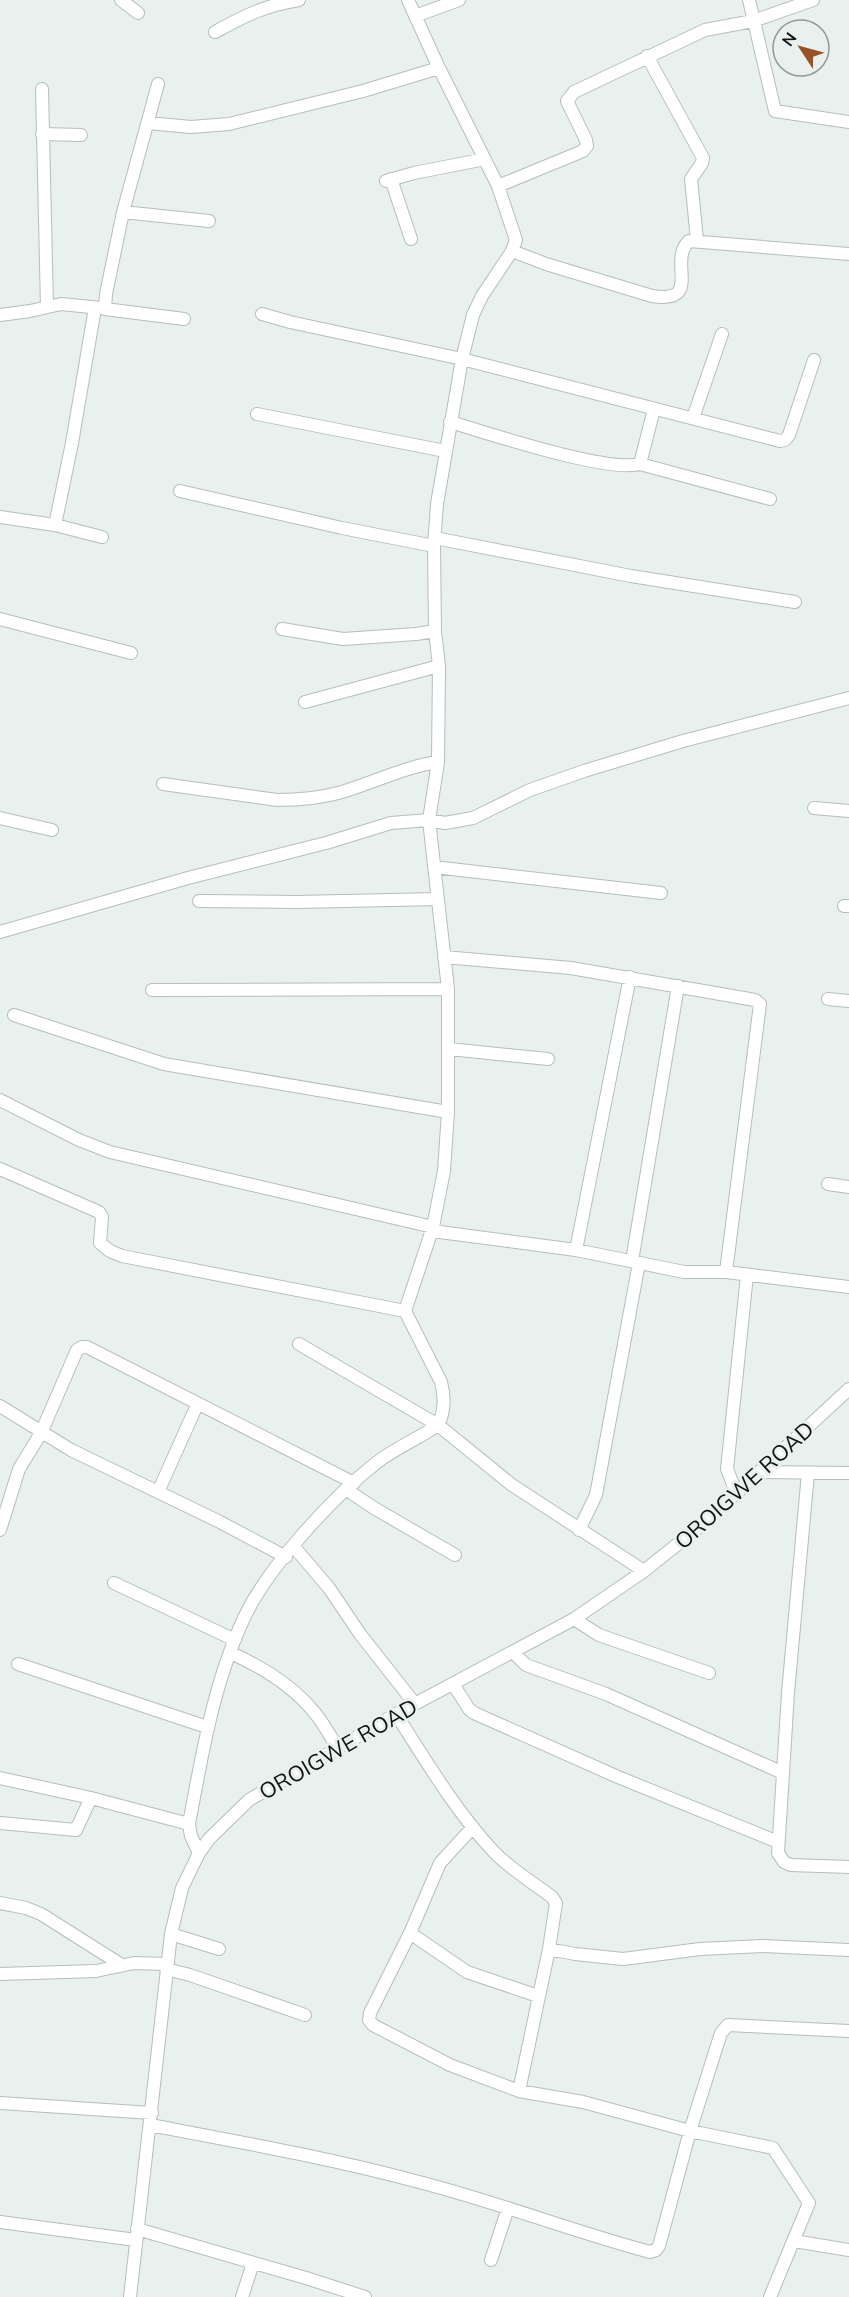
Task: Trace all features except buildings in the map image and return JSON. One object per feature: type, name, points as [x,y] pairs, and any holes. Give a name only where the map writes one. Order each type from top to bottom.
[{"type":"street","points":[[121,0],[138,13]]},
{"type":"street","points":[[215,32],[249,13],[273,4],[299,0]]},
{"type":"street","points":[[199,1853],[191,1836],[189,1824],[207,1727],[235,1640],[252,1602],[318,1518],[391,1452],[438,1425],[444,1406],[441,1382],[405,1311],[432,1229],[444,1171],[448,1113],[448,989],[429,820],[438,762],[439,666],[435,631],[434,542],[445,451],[462,359],[477,305],[512,251],[516,240],[498,186],[408,0]]},
{"type":"street","points":[[416,16],[459,0]]},
{"type":"street","points":[[749,0],[775,111],[849,122]]},
{"type":"street","points":[[498,186],[584,151],[587,146],[586,140],[568,106],[568,97],[574,92],[705,30],[753,21],[813,0]]},
{"type":"street","points":[[647,56],[703,158],[691,178],[697,240]]},
{"type":"street","points":[[148,123],[191,127],[229,124],[363,91],[439,68]]},
{"type":"street","points":[[55,525],[100,308],[106,294],[123,212],[158,84]]},
{"type":"street","points":[[42,89],[47,307]]},
{"type":"street","points":[[42,134],[81,135]]},
{"type":"street","points":[[411,239],[389,180],[485,159]]},
{"type":"street","points":[[123,212],[209,221]]},
{"type":"street","points":[[512,251],[642,292],[669,298],[680,290],[683,251],[689,241],[849,254]]},
{"type":"street","points":[[0,315],[61,304],[184,319]]},
{"type":"street","points":[[262,314],[462,359],[780,441],[785,440],[789,435],[814,360]]},
{"type":"street","points":[[693,418],[722,334]]},
{"type":"street","points":[[640,464],[654,409]]},
{"type":"street","points":[[257,414],[445,451]]},
{"type":"street","points":[[450,422],[602,463],[632,466],[640,464],[770,499]]},
{"type":"street","points":[[180,490],[331,526],[795,602]]},
{"type":"street","points":[[0,517],[55,525],[102,537]]},
{"type":"street","points":[[0,619],[131,653]]},
{"type":"street","points":[[282,629],[343,639],[435,631]]},
{"type":"street","points":[[305,702],[439,666]]},
{"type":"street","points":[[0,932],[188,878],[326,843],[380,826],[403,821],[429,820],[445,823],[473,818],[530,790],[584,771],[682,741],[849,699]]},
{"type":"street","points":[[163,784],[277,800],[292,800],[341,792],[416,765],[438,762]]},
{"type":"street","points":[[814,808],[849,811]]},
{"type":"street","points":[[0,818],[52,830]]},
{"type":"street","points":[[434,867],[661,893]]},
{"type":"street","points":[[199,901],[297,902],[437,899]]},
{"type":"street","points":[[444,957],[572,968],[755,999],[760,1004],[726,1272]]},
{"type":"street","points":[[576,1250],[630,977]]},
{"type":"street","points":[[579,1530],[596,1495],[678,986]]},
{"type":"street","points":[[152,990],[448,989]]},
{"type":"street","points":[[828,999],[849,1001]]},
{"type":"street","points":[[14,1015],[164,1064],[448,1113]]},
{"type":"street","points":[[449,1049],[548,1059]]},
{"type":"street","points":[[0,1100],[79,1140],[110,1152],[432,1229],[576,1250],[684,1272],[726,1272],[849,1287]]},
{"type":"street","points":[[0,1168],[99,1212],[102,1217],[100,1244],[122,1256],[405,1311]]},
{"type":"street","points":[[828,1184],[849,1187]]},
{"type":"street","points":[[736,1492],[727,1469],[747,1275]]},
{"type":"street","points":[[299,1344],[438,1425],[512,1485],[644,1572]]},
{"type":"street","points":[[0,1530],[15,1478],[41,1433],[77,1350],[87,1347],[351,1486],[374,1508],[455,1555]]},
{"type":"street","name":"OROIGWE ROAD","points":[[130,2297],[171,1934],[182,1888],[199,1853],[209,1839],[249,1800],[396,1714],[574,1619],[644,1572],[674,1549],[849,1389]]},
{"type":"street","points":[[158,1492],[197,1405]]},
{"type":"street","points":[[0,1406],[71,1450],[286,1557]]},
{"type":"street","points":[[758,1472],[849,1473]]},
{"type":"street","points":[[808,1473],[778,1842],[780,1858],[791,1865],[849,1867]]},
{"type":"street","points":[[294,1547],[317,1572],[360,1634],[415,1704]]},
{"type":"street","points":[[114,1583],[235,1640]]},
{"type":"street","points":[[574,1619],[599,1635],[709,1673]]},
{"type":"street","points":[[513,1652],[526,1665],[606,1694],[783,1773]]},
{"type":"street","points":[[231,1653],[252,1662],[278,1678],[302,1698],[316,1713],[337,1747]]},
{"type":"street","points":[[18,1664],[207,1727]]},
{"type":"street","points":[[453,1684],[474,1713],[607,1772],[778,1842]]},
{"type":"street","points":[[396,1714],[438,1779],[473,1827],[504,1861],[552,1897],[556,1903],[549,1949],[519,2091]]},
{"type":"street","points":[[0,1778],[91,1798],[189,1824]]},
{"type":"street","points":[[0,1824],[76,1830],[91,1798]]},
{"type":"street","points":[[473,1827],[440,1863],[410,1934],[370,2013],[369,2020],[372,2025],[450,2065],[519,2091],[583,2102],[776,2151],[809,2203],[770,2297]]},
{"type":"street","points":[[0,1903],[26,1908],[41,1914],[120,1964]]},
{"type":"street","points":[[171,1934],[219,1949]]},
{"type":"street","points":[[410,1934],[467,1972],[538,1996]]},
{"type":"street","points":[[549,1949],[623,1959],[700,1949],[763,1946],[849,1950]]},
{"type":"street","points":[[0,1974],[96,1971],[120,1964],[166,1967],[305,2014]]},
{"type":"street","points":[[0,2103],[151,2119],[316,2156],[421,2182],[591,2236],[650,2252],[659,2246],[690,2131],[721,2033],[728,2025],[849,2031]]},
{"type":"street","points":[[491,2260],[508,2208]]},
{"type":"street","points":[[0,2222],[137,2234],[306,2277],[365,2297]]},
{"type":"street","points":[[794,2241],[849,2250]]},
{"type":"street","points":[[242,2297],[253,2263]]}]
